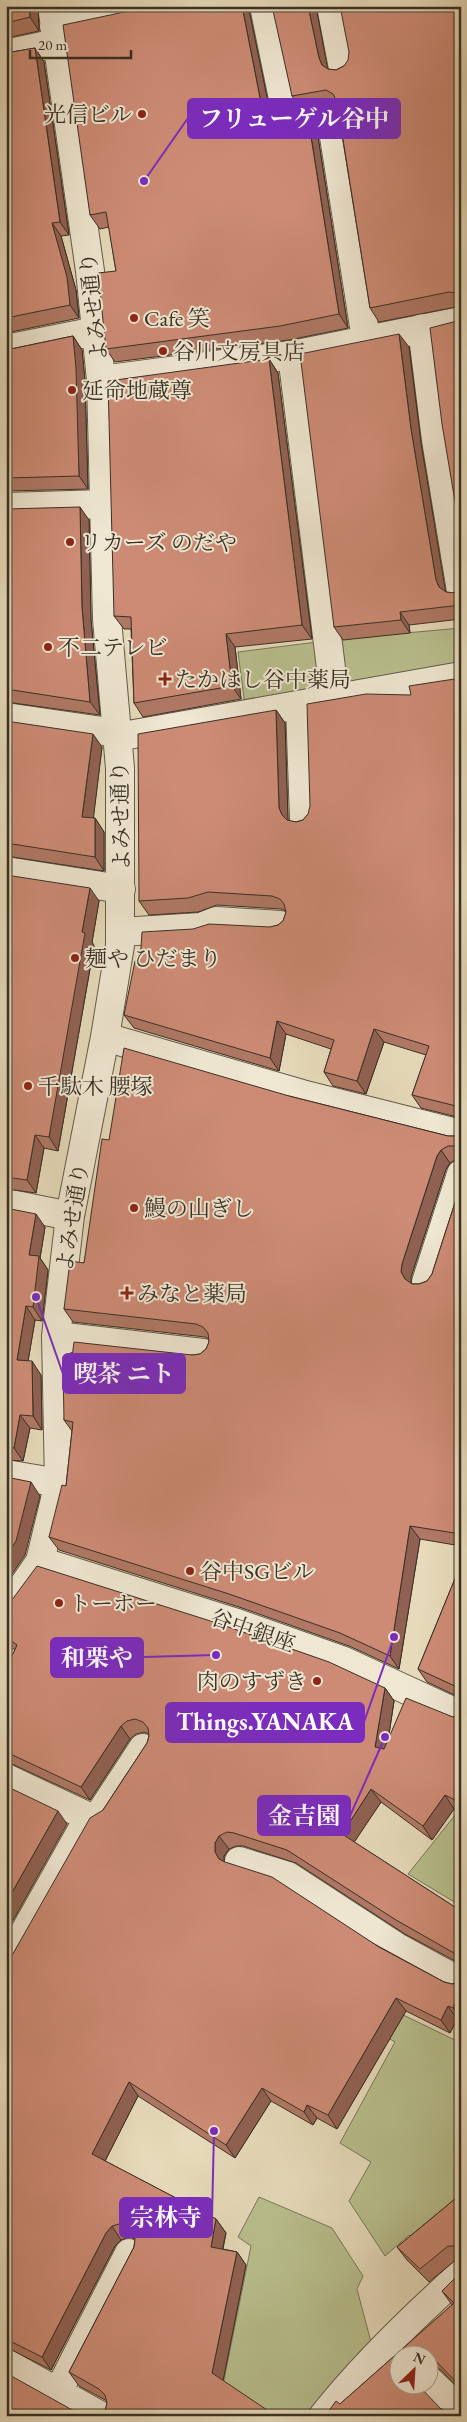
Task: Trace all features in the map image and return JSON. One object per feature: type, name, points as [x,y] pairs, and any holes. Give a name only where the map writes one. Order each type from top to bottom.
[{"type":"street","points":[[6,54],[54,25],[149,6]]},
{"type":"street","points":[[264,6],[289,128],[331,118],[366,339]]},
{"type":"street","points":[[331,6],[343,68]]},
{"type":"street","name":"よみせ通り","points":[[6,1611],[40,1561],[59,1483],[56,1336],[70,1216],[106,1037],[120,932],[120,768],[107,619],[101,380],[90,271],[54,25]]},
{"type":"street","points":[[101,380],[292,355],[461,321]]},
{"type":"street","points":[[422,328],[436,440],[461,591]]},
{"type":"street","points":[[6,349],[96,331]]},
{"type":"street","points":[[292,355],[335,700]]},
{"type":"street","points":[[6,507],[104,504]]},
{"type":"street","points":[[6,717],[117,735],[335,700],[461,676]]},
{"type":"street","points":[[300,706],[304,820]]},
{"type":"street","points":[[6,871],[121,889]]},
{"type":"street","points":[[120,932],[201,926],[216,921],[280,925]]},
{"type":"street","points":[[106,1037],[302,1094],[461,1134]]},
{"type":"street","points":[[426,1282],[461,1174]]},
{"type":"street","points":[[6,1204],[70,1216]]},
{"type":"street","points":[[56,1336],[204,1353]]},
{"type":"street","points":[[6,1474],[59,1483]]},
{"type":"street","name":"谷中銀座","points":[[40,1561],[234,1622],[344,1661],[461,1715]]},
{"type":"street","points":[[6,1778],[89,1818],[100,1815],[143,1748]]},
{"type":"street","points":[[6,1965],[89,1818]]},
{"type":"street","points":[[239,1861],[288,1876],[397,1947],[461,1982]]},
{"type":"street","points":[[6,2363],[77,2407],[128,2253]]},
{"type":"street","points":[[399,2344],[461,2274]]},
{"type":"street","points":[[322,2416],[344,2389],[390,2352]]},
{"type":"street","points":[[440,2391],[461,2411]]},
{"type":"green space","points":[[461,628],[461,676],[335,700],[328,640]]},
{"type":"green space","points":[[317,642],[323,693],[245,706],[238,652]]},
{"type":"green space","points":[[456,1814],[461,1816],[461,1906],[408,1874]]},
{"type":"green space","points":[[333,1981],[461,2043],[461,2213],[423,2251],[409,2235],[385,2256],[349,2201],[371,2162],[340,2143],[395,2042],[323,2000]]},
{"type":"green space","points":[[259,2197],[332,2228],[363,2276],[357,2289],[372,2346],[303,2416],[276,2416],[223,2385],[251,2246],[238,2237]]},
{"type":"building","points":[[6,6],[29,6],[30,17],[6,23]]},
{"type":"building","points":[[147,6],[170,6],[170,8],[181,6],[242,6],[264,118],[268,125],[275,129],[283,130],[309,124],[339,314],[280,326],[106,349],[98,273],[116,271],[106,212],[90,215],[63,25]]},
{"type":"building","points":[[272,6],[308,6],[322,65],[328,69],[336,70],[344,66],[348,60],[349,52],[340,6],[461,6],[461,296],[449,292],[370,308],[337,102],[333,94],[326,90],[292,96]]},
{"type":"building","points":[[35,48],[60,222],[52,223],[67,277],[70,305],[6,318],[6,53]]},
{"type":"building","points":[[461,320],[461,537],[442,424],[430,328]]},
{"type":"building","points":[[399,334],[411,429],[436,580],[439,587],[446,592],[455,593],[461,590],[461,605],[400,612],[401,620],[334,627],[300,354]]},
{"type":"building","points":[[73,336],[76,368],[79,476],[6,478],[6,350]]},
{"type":"building","points":[[269,359],[302,625],[226,634],[232,686],[134,703],[131,617],[114,616],[108,381]]},
{"type":"building","points":[[80,507],[82,607],[90,702],[6,689],[6,509]]},
{"type":"building","points":[[461,678],[461,1109],[456,1106],[412,1095],[429,1046],[374,1029],[357,1081],[324,1072],[334,1040],[277,1021],[270,1058],[124,1015],[135,961],[140,962],[142,932],[193,929],[209,924],[270,927],[278,925],[283,921],[286,912],[284,904],[280,899],[272,896],[208,892],[188,898],[139,901],[138,734],[276,710],[279,808],[287,820],[296,822],[303,820],[308,814],[310,806],[307,704],[366,694],[411,695],[409,686]]},
{"type":"building","points":[[6,721],[93,734],[82,817],[95,818],[95,857],[6,843]]},
{"type":"building","points":[[6,875],[90,888],[82,932],[85,933],[49,1137],[35,1135],[27,1180],[6,1177]]},
{"type":"building","points":[[124,1048],[289,1096],[448,1136],[456,1136],[461,1133],[461,1149],[457,1146],[448,1146],[441,1150],[437,1156],[401,1272],[405,1279],[412,1284],[427,1281],[432,1274],[461,1184],[461,1534],[410,1526],[390,1656],[340,1633],[229,1594],[49,1537],[62,1485],[66,1486],[73,1422],[64,1420],[63,1365],[71,1365],[74,1342],[192,1355],[200,1354],[206,1349],[209,1342],[208,1333],[203,1327],[196,1324],[64,1309],[70,1261],[84,1263],[102,1139],[109,1140]]},
{"type":"building","points":[[6,1208],[36,1214],[29,1255],[39,1256],[33,1307],[26,1306],[17,1360],[32,1361],[33,1416],[20,1415],[14,1448],[6,1447]]},
{"type":"building","points":[[6,1477],[31,1482],[16,1541],[6,1556]]},
{"type":"building","points":[[461,1564],[461,1690],[418,1669]]},
{"type":"building","points":[[37,1566],[220,1624],[329,1662],[385,1688],[375,1747],[384,1749],[406,1698],[453,1717],[461,1714],[461,1803],[445,1795],[423,1826],[371,1789],[342,1834],[461,1911],[461,1957],[396,1920],[287,1850],[227,1832],[219,1836],[215,1843],[215,1852],[219,1859],[272,1877],[379,1947],[444,1982],[452,1984],[461,1981],[461,1992],[453,2008],[448,2006],[441,2020],[396,1998],[328,2115],[307,2105],[304,2112],[262,2088],[226,2145],[129,2082],[92,2154],[216,2219],[211,2247],[237,2252],[212,2373],[276,2416],[100,2416],[105,2411],[107,2403],[105,2395],[99,2389],[69,2372],[134,2247],[133,2231],[119,2224],[112,2226],[106,2233],[42,2357],[6,2339],[6,1964],[90,1818],[103,1810],[147,1743],[149,1736],[148,1728],[143,1722],[135,1719],[127,1721],[121,1726],[81,1787],[6,1752],[6,1669],[17,1645],[6,1637],[6,1608]]},
{"type":"building","points":[[6,1786],[58,1811],[6,1903]]},
{"type":"building","points":[[461,2194],[461,2249],[456,2246],[448,2246],[420,2269],[397,2247]]},
{"type":"building","points":[[461,2272],[461,2387],[440,2365],[440,2344],[408,2344],[454,2303],[442,2291]]},
{"type":"building","points":[[390,2360],[390,2394],[427,2394],[441,2409],[448,2413],[456,2413],[461,2410],[461,2416],[325,2416],[336,2401],[340,2404]]},
{"type":"building","points":[[6,2373],[83,2416],[6,2416]]},
{"type":"place","name":"光信ビル","points":[[142,114]]},
{"type":"place","name":"フリューゲル谷中","points":[[144,181]]},
{"type":"place","name":"Cafe 笑","points":[[134,318]]},
{"type":"place","name":"谷川文房具店","points":[[163,351]]},
{"type":"place","name":"延命地蔵尊","points":[[72,390]]},
{"type":"place","name":"リカーズ のだや","points":[[70,542]]},
{"type":"place","name":"不二テレビ","points":[[48,647]]},
{"type":"place","name":"たかはし谷中薬局","points":[[165,679]]},
{"type":"place","name":"麺や ひだまり","points":[[75,958]]},
{"type":"place","name":"千駄木 腰塚","points":[[28,1086]]},
{"type":"place","name":"鰻の山ぎし","points":[[134,1208]]},
{"type":"place","name":"みなと薬局","points":[[127,1293]]},
{"type":"place","name":"喫茶 ニト","points":[[36,1297]]},
{"type":"place","name":"谷中SGビル","points":[[190,1571]]},
{"type":"place","name":"トーホー","points":[[59,1603]]},
{"type":"place","name":"Things.YANAKA","points":[[394,1637]]},
{"type":"place","name":"和栗や","points":[[216,1655]]},
{"type":"place","name":"肉のすずき","points":[[317,1681]]},
{"type":"place","name":"金吉園","points":[[385,1737]]},
{"type":"place","name":"宗林寺","points":[[214,2131]]}]
